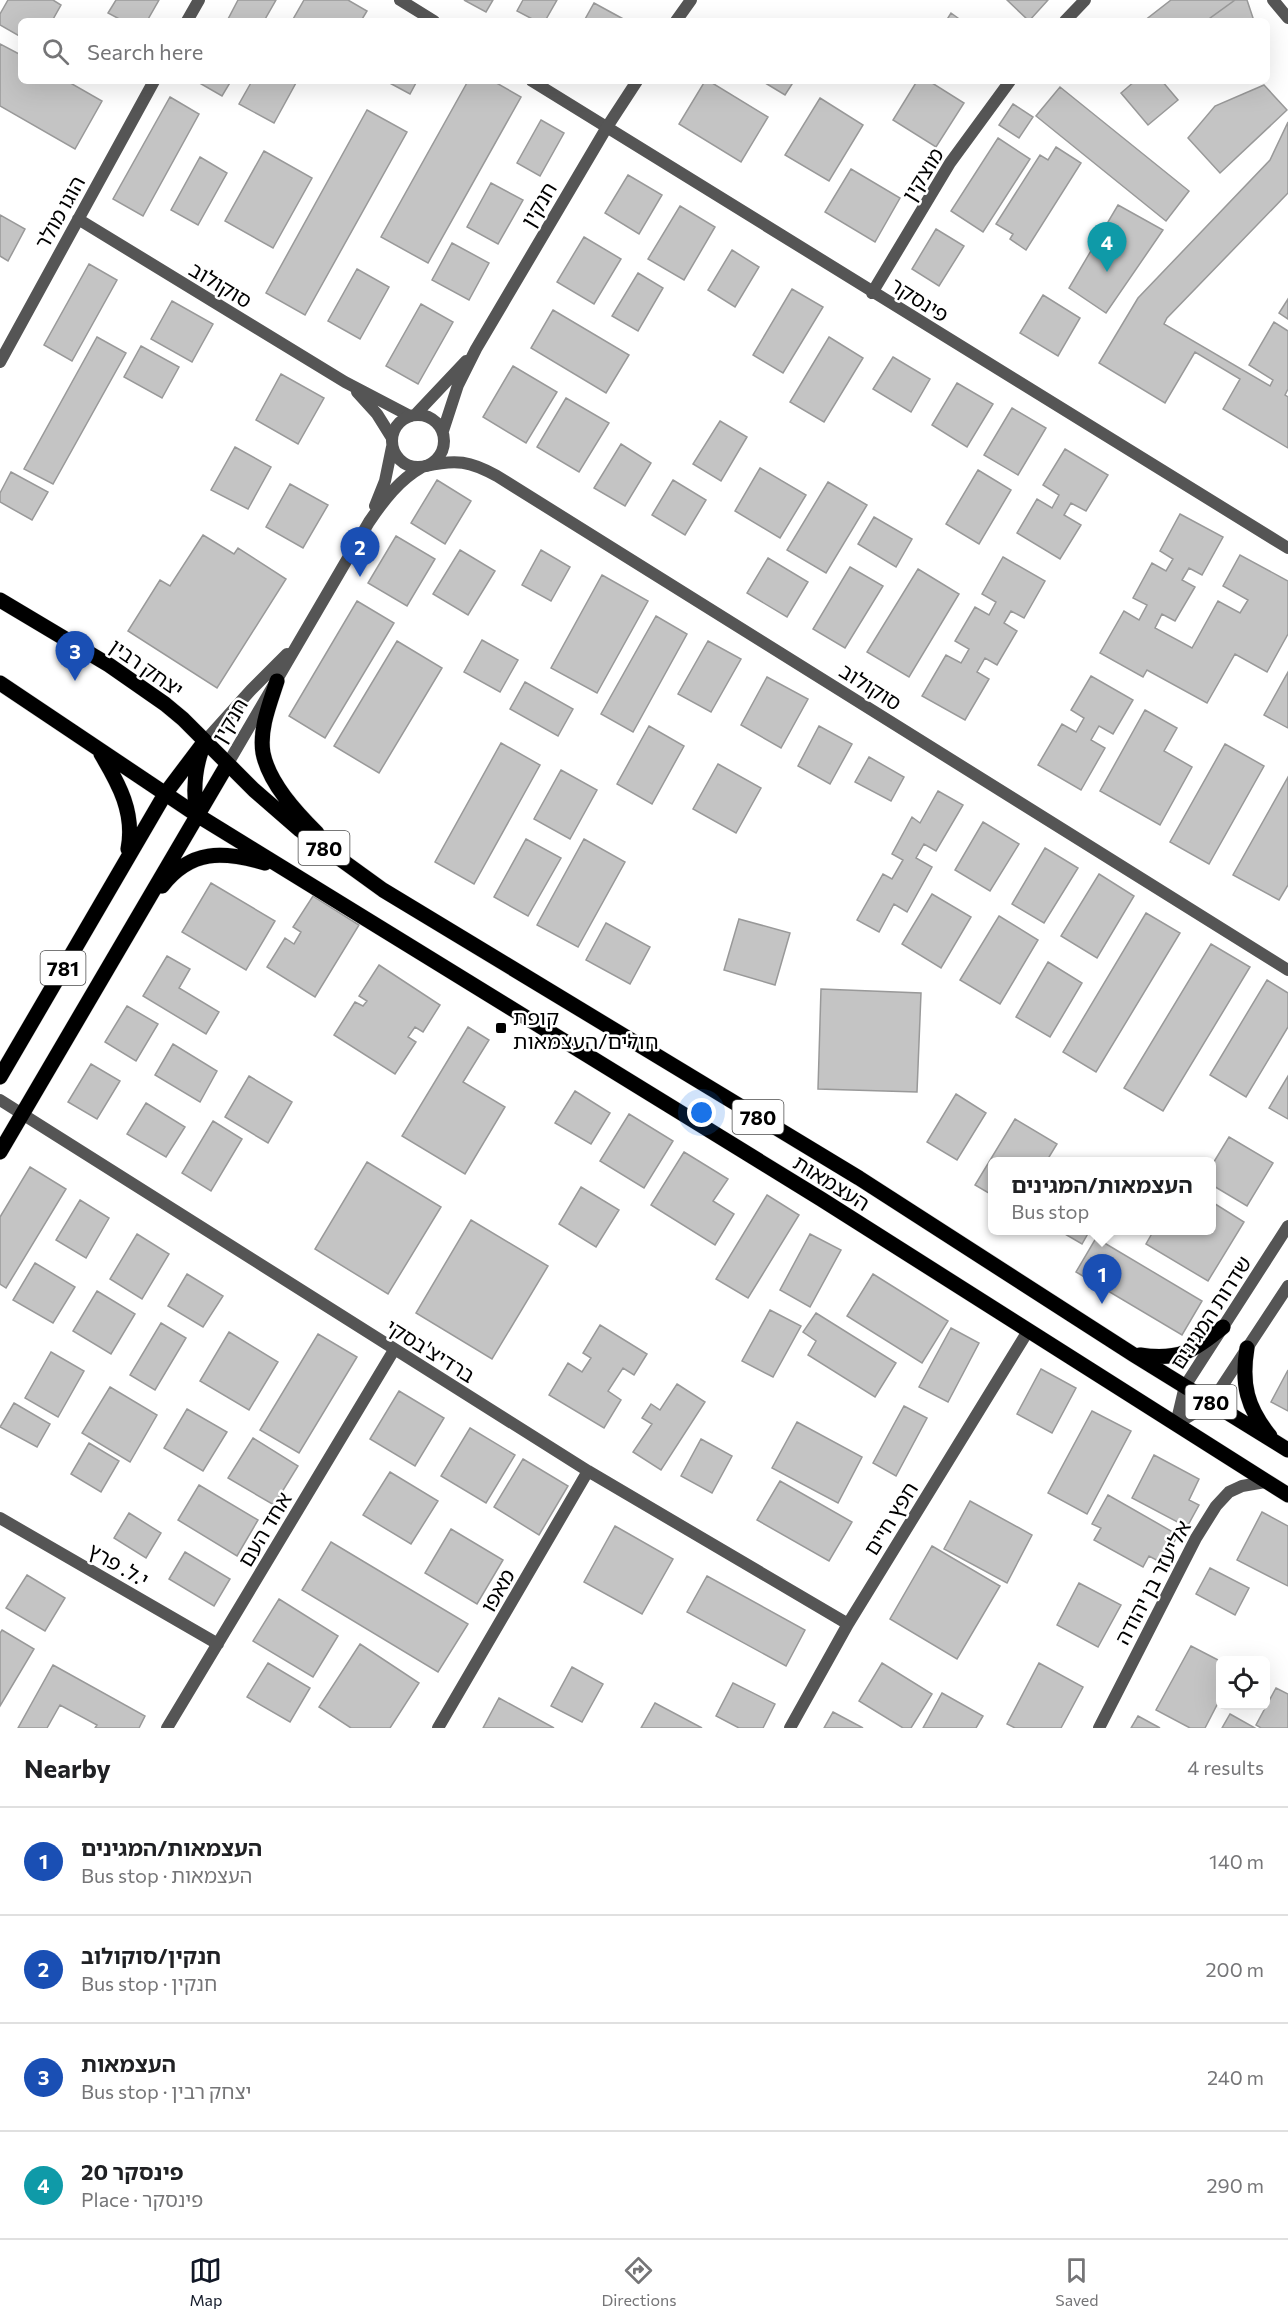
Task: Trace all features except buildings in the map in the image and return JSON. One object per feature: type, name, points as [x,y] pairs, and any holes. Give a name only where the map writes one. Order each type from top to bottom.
[{"type":"main road","name":"יצחק רבין","points":[[0,600],[116,670],[165,704],[227,765]]},
{"type":"main road","points":[[277,681],[267,712],[263,754],[270,771],[289,801],[348,866]]},
{"type":"main road","points":[[0,683],[197,815]]},
{"type":"main road","name":"781","points":[[0,1077],[165,794],[205,741]]},
{"type":"main road","points":[[197,815],[194,786],[196,769],[205,741]]},
{"type":"main road","points":[[97,748],[116,780],[129,813],[131,826],[126,858]]},
{"type":"main road","name":"חנקין","points":[[197,815],[227,765]]},
{"type":"main road","name":"העצמאות","points":[[227,765],[300,830],[348,866],[440,926],[859,1178],[1134,1355],[1288,1450]]},
{"type":"main road","name":"781","points":[[0,1152],[197,815]]},
{"type":"main road","name":"העצמאות","points":[[197,815],[811,1193],[1288,1495]]},
{"type":"main road","points":[[136,919],[170,876],[183,865],[198,858],[225,855],[249,858],[283,868]]},
{"type":"main road","points":[[1134,1355],[1159,1358],[1178,1356],[1192,1351],[1223,1327]]},
{"type":"main road","points":[[1247,1348],[1244,1381],[1247,1397],[1273,1441]]},
{"type":"street","points":[[189,18],[199,0]]},
{"type":"street","points":[[400,0],[429,18]]},
{"type":"street","points":[[678,18],[691,0]]},
{"type":"street","points":[[1068,18],[1085,0]]},
{"type":"street","points":[[1274,0],[1288,18]]},
{"type":"street","name":"הוגו מולר","points":[[0,362],[152,84]]},
{"type":"street","name":"פינסקר","points":[[537,84],[1288,548]]},
{"type":"street","name":"חנקין","points":[[443,431],[458,385],[476,348],[635,84]]},
{"type":"street","name":"מוצקין","points":[[872,293],[950,163],[1008,84]]},
{"type":"street","name":"סוקולוב","points":[[78,219],[345,382],[413,415]]},
{"type":"street","name":"חנקין","points":[[413,415],[476,348]]},
{"type":"street","name":"סוקולוב","points":[[345,382],[360,394],[377,414],[392,442]]},
{"type":"street","points":[[413,415],[432,418],[443,431],[444,448],[440,456],[424,466],[409,466],[401,461],[392,442],[399,422],[413,415]]},
{"type":"street","name":"חנקין","points":[[369,522],[385,481],[392,442]]},
{"type":"street","name":"סוקולוב","points":[[424,466],[449,461],[480,466],[1288,970]]},
{"type":"street","name":"חנקין","points":[[227,765],[369,522],[386,498],[408,475],[424,466]]},
{"type":"street","name":"חנקין","points":[[205,741],[250,690],[296,645]]},
{"type":"street","name":"ברדיצ'בסקי","points":[[0,1100],[588,1471],[848,1624]]},
{"type":"street","name":"שדרות המגינים","points":[[1176,1424],[1185,1386],[1288,1226]]},
{"type":"street","points":[[1176,1424],[1211,1402],[1288,1286]]},
{"type":"street","name":"חפץ חיים","points":[[790,1728],[848,1624],[1028,1331]]},
{"type":"street","name":"אחד העם","points":[[167,1728],[394,1350]]},
{"type":"street","name":"מאפו","points":[[438,1728],[588,1471]]},
{"type":"street","name":"אליעזר בן יהודה","points":[[1099,1728],[1196,1538],[1216,1506],[1229,1492],[1242,1486],[1265,1482]]},
{"type":"street","name":"י.ל. פרץ","points":[[0,1518],[218,1644]]},
{"type":"place","name":"פינסקר 20","points":[[1107,272]]},
{"type":"place","name":"חנקין/סוקולוב","points":[[360,577]]},
{"type":"place","name":"העצמאות","points":[[75,681]]},
{"type":"place","name":"קופת חולים/העצמאות","points":[[501,1028]]},
{"type":"place","name":"העצמאות/המגינים","points":[[1102,1304]]}]
